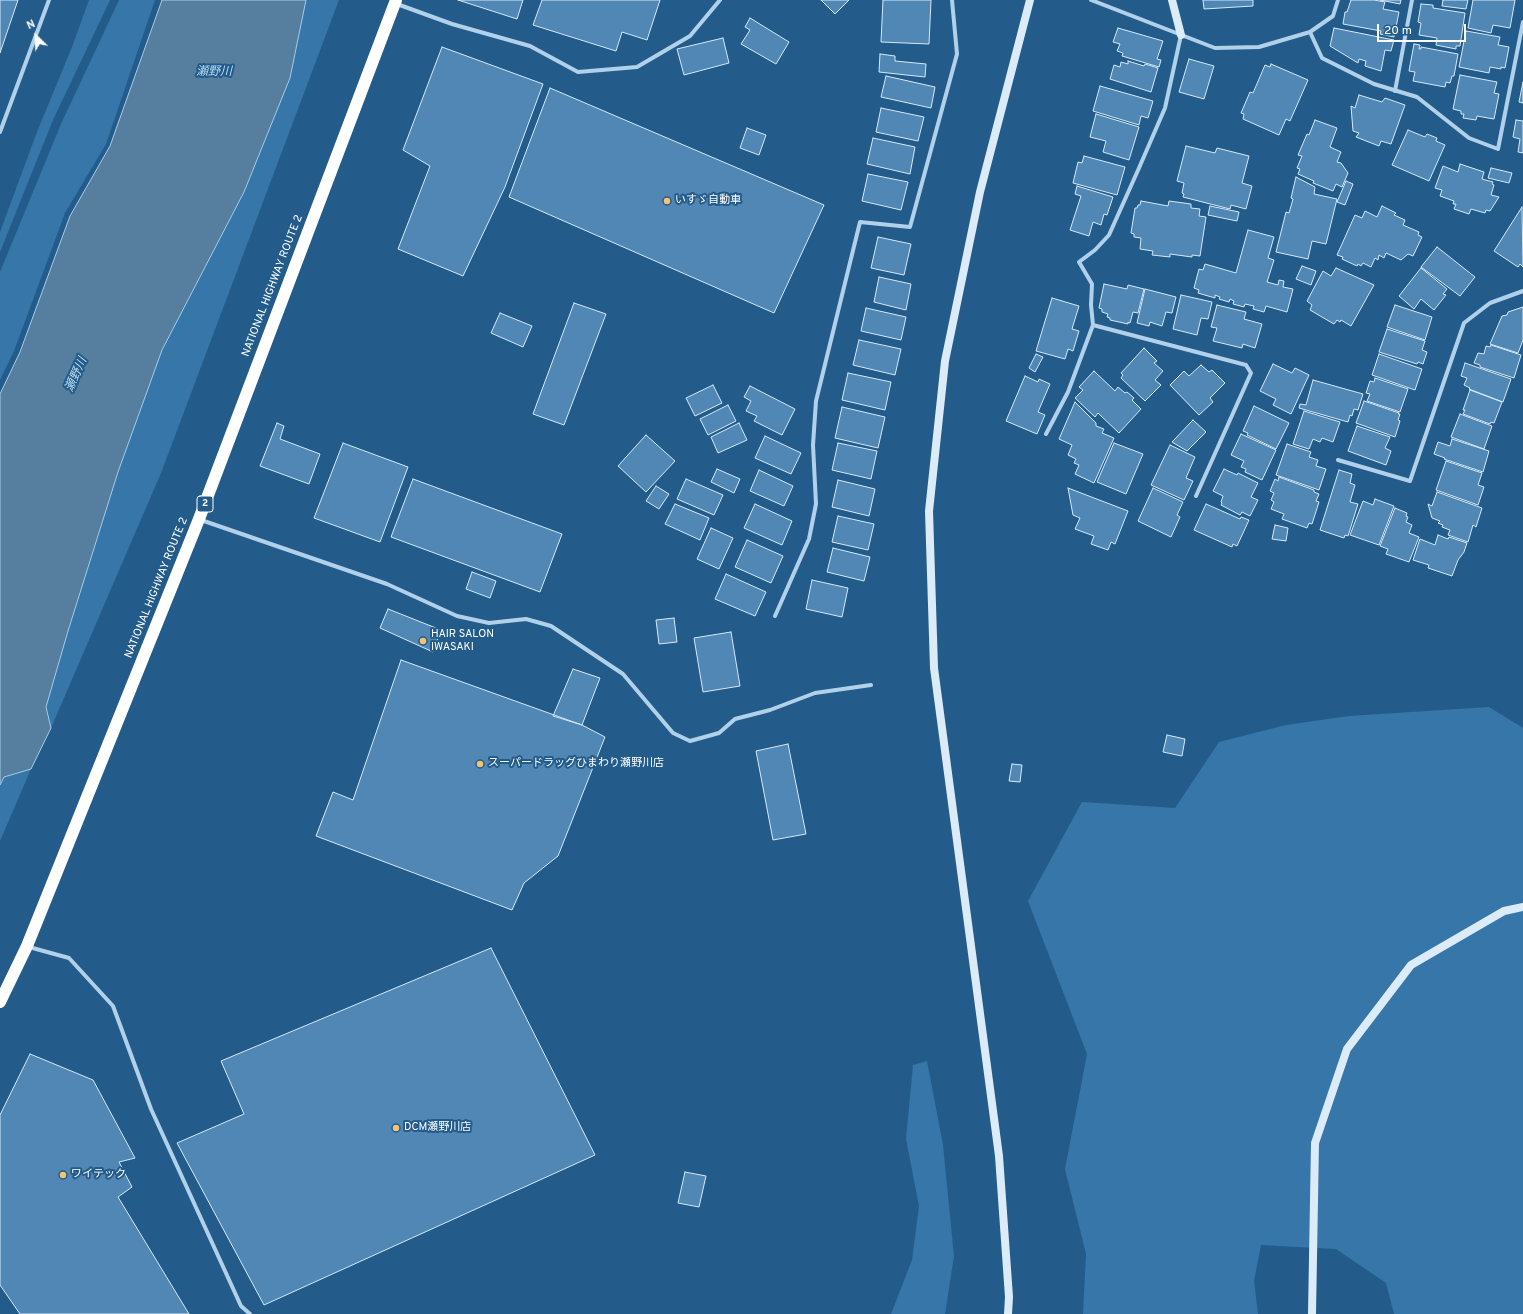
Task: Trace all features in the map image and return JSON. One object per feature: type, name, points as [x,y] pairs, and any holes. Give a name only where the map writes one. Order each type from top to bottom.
[{"type":"highway","name":"NATIONAL HIGHWAY ROUTE 2","points":[[0,1002],[27,946],[199,519],[395,1]]},
{"type":"street","points":[[0,132],[50,0]]},
{"type":"street","points":[[395,1],[452,24],[530,46],[578,72],[636,67],[690,36],[720,0]]},
{"type":"street","points":[[775,616],[809,539],[816,504],[813,445],[816,401],[860,222],[910,227],[957,54],[952,0]]},
{"type":"street","points":[[1008,1314],[1009,1297],[999,1156],[934,668],[929,511],[945,360],[980,192],[1030,0]]},
{"type":"street","points":[[1091,0],[1215,48],[1258,47],[1310,32],[1333,16],[1338,0]]},
{"type":"street","points":[[1046,434],[1068,392],[1093,325],[1091,305],[1092,284],[1079,262],[1095,250],[1109,235],[1165,108],[1181,35],[1172,0]]},
{"type":"street","points":[[1395,91],[1412,0]]},
{"type":"street","points":[[1310,32],[1322,58],[1374,84],[1417,97],[1469,138],[1498,149],[1523,22]]},
{"type":"street","points":[[1338,460],[1410,481],[1464,323],[1490,303],[1523,291]]},
{"type":"street","points":[[1093,325],[1246,365],[1251,373],[1196,496]]},
{"type":"street","points":[[199,519],[387,584],[457,616],[489,623],[526,619],[551,626],[623,674],[673,733],[690,741],[719,733],[735,719],[770,710],[815,693],[871,686]]},
{"type":"street","points":[[1312,1314],[1315,1143],[1347,1049],[1411,965],[1504,911],[1523,907]]},
{"type":"street","points":[[27,946],[69,958],[113,1006],[151,1109],[242,1306],[250,1314]]},
{"type":"shaded area","points":[[89,0],[110,0],[53,120],[0,252],[0,232],[37,132],[72,47]]},
{"type":"shaded area","points":[[119,0],[155,0],[106,144],[65,213],[14,351],[0,380],[0,272],[61,124]]},
{"type":"shaded area","points":[[306,0],[339,0],[161,473],[51,728],[46,707],[68,631],[118,472],[162,350],[244,192],[290,78]]},
{"type":"shaded area","points":[[1489,707],[1523,728],[1523,1314],[1394,1314],[1386,1283],[1336,1249],[1261,1245],[1254,1281],[1258,1314],[1083,1314],[1086,1254],[1065,1169],[1087,1054],[1028,901],[1082,802],[1175,808],[1219,742],[1286,725],[1349,716]]},
{"type":"shaded area","points":[[31,769],[0,841],[0,785],[4,777]]},
{"type":"shaded area","points":[[927,1061],[943,1145],[954,1256],[945,1314],[891,1314],[912,1260],[919,1206],[906,1139],[913,1065]]},
{"type":"water","name":"瀬野川","points":[[162,0],[306,0],[290,78],[244,192],[162,350],[118,472],[68,631],[46,707],[51,728],[31,769],[4,777],[0,785],[0,394],[20,352],[70,216],[110,146]]},
{"type":"building","points":[[0,0],[18,0],[0,53]]},
{"type":"building","points":[[458,0],[523,0],[517,19]]},
{"type":"building","points":[[542,0],[660,0],[647,40],[622,32],[616,51],[533,25]]},
{"type":"building","points":[[821,0],[849,0],[835,14]]},
{"type":"building","points":[[883,0],[931,0],[929,44],[881,42]]},
{"type":"building","points":[[1203,0],[1253,0],[1253,6],[1204,9]]},
{"type":"building","points":[[1351,0],[1374,0],[1385,2],[1383,9],[1399,12],[1394,37],[1380,34],[1381,31],[1343,24],[1345,12],[1347,12]]},
{"type":"building","points":[[1380,0],[1401,0],[1400,4]]},
{"type":"building","points":[[1443,0],[1468,0],[1466,9],[1442,6]]},
{"type":"building","points":[[1473,0],[1515,0],[1510,28],[1493,25],[1491,33],[1468,28]]},
{"type":"building","points":[[1421,4],[1433,5],[1433,8],[1465,13],[1460,46],[1456,46],[1456,49],[1436,45],[1437,38],[1419,35],[1421,23],[1418,22]]},
{"type":"building","points":[[750,18],[789,42],[776,64],[741,44],[750,30],[745,27]]},
{"type":"building","points":[[1118,28],[1163,41],[1157,59],[1161,60],[1159,67],[1122,56],[1123,53],[1117,51],[1120,44],[1113,42]]},
{"type":"building","points":[[1334,28],[1394,40],[1391,51],[1385,50],[1381,71],[1365,66],[1366,61],[1359,59],[1358,63],[1330,46]]},
{"type":"building","points":[[1466,31],[1500,37],[1498,45],[1509,47],[1505,68],[1501,67],[1501,69],[1490,67],[1489,73],[1459,67]]},
{"type":"building","points":[[723,38],[729,63],[684,75],[677,49]]},
{"type":"building","points":[[1414,44],[1420,45],[1419,49],[1421,49],[1421,47],[1458,54],[1454,76],[1452,76],[1450,83],[1446,82],[1445,87],[1413,81],[1415,72],[1409,71]]},
{"type":"building","points":[[442,47],[543,84],[505,187],[463,276],[398,249],[430,166],[403,150]]},
{"type":"building","points":[[880,54],[895,56],[895,61],[926,64],[925,77],[879,72]]},
{"type":"building","points":[[1189,59],[1214,66],[1204,99],[1179,92]]},
{"type":"building","points":[[1128,61],[1144,66],[1145,64],[1158,68],[1151,92],[1110,79],[1114,65],[1120,67],[1121,62],[1128,64]]},
{"type":"building","points":[[1271,64],[1308,80],[1290,121],[1286,119],[1279,135],[1243,119],[1244,114],[1241,113],[1250,92],[1253,93],[1265,65],[1270,67]]},
{"type":"building","points":[[1460,75],[1497,82],[1494,93],[1499,94],[1494,119],[1477,116],[1476,120],[1463,118],[1464,114],[1461,114],[1461,111],[1453,109]]},
{"type":"building","points":[[886,76],[935,87],[931,108],[881,97]]},
{"type":"building","points":[[1523,82],[1523,103],[1519,102]]},
{"type":"building","points":[[1100,86],[1153,101],[1148,118],[1141,116],[1139,125],[1093,111]]},
{"type":"building","name":"いすゞ自動車","points":[[550,88],[824,205],[774,313],[509,197]]},
{"type":"building","points":[[1359,95],[1382,102],[1385,98],[1405,105],[1391,144],[1381,141],[1379,146],[1356,137],[1359,133],[1353,131],[1351,106],[1355,108]]},
{"type":"building","points":[[881,108],[924,117],[918,141],[876,132]]},
{"type":"building","points":[[1096,114],[1139,127],[1129,160],[1103,152],[1106,141],[1090,137]]},
{"type":"building","points":[[1315,120],[1337,128],[1330,147],[1341,152],[1337,162],[1341,163],[1348,173],[1342,187],[1336,184],[1333,191],[1313,183],[1314,181],[1298,174],[1300,169],[1297,168],[1302,156],[1298,155]]},
{"type":"building","points":[[1516,120],[1523,121],[1523,153],[1518,152],[1520,139],[1513,137]]},
{"type":"building","points":[[747,128],[766,135],[759,155],[740,148]]},
{"type":"building","points":[[1408,130],[1425,137],[1427,134],[1437,138],[1436,141],[1445,145],[1429,181],[1392,165]]},
{"type":"building","points":[[873,138],[915,147],[910,174],[867,164]]},
{"type":"building","points":[[1186,146],[1215,153],[1217,148],[1249,156],[1242,183],[1252,186],[1246,209],[1231,205],[1230,209],[1183,197],[1184,194],[1182,193],[1184,183],[1177,181]]},
{"type":"building","points":[[1084,156],[1125,167],[1117,195],[1073,183],[1078,162],[1082,163]]},
{"type":"building","points":[[1460,164],[1484,172],[1482,179],[1493,182],[1492,184],[1494,185],[1491,195],[1499,197],[1490,211],[1486,210],[1485,213],[1471,209],[1469,214],[1454,209],[1456,204],[1453,204],[1454,201],[1440,196],[1442,190],[1435,188],[1443,166],[1458,172]]},
{"type":"building","points":[[1491,168],[1512,173],[1509,183],[1488,178]]},
{"type":"building","points":[[868,174],[908,182],[901,210],[862,201]]},
{"type":"building","points":[[1296,177],[1315,187],[1314,194],[1337,199],[1326,244],[1312,241],[1308,259],[1276,252],[1286,212],[1289,213],[1293,199],[1291,198]]},
{"type":"building","points":[[1346,181],[1353,184],[1345,205],[1337,202]]},
{"type":"building","points":[[1077,186],[1113,197],[1107,215],[1104,214],[1101,225],[1093,222],[1089,236],[1070,230],[1081,196],[1075,194]]},
{"type":"building","points":[[1141,201],[1168,206],[1169,201],[1191,204],[1191,208],[1200,209],[1199,216],[1206,217],[1200,256],[1192,255],[1192,257],[1170,254],[1170,257],[1152,255],[1153,251],[1140,249],[1141,238],[1134,237],[1134,234],[1131,233],[1135,208],[1140,205]]},
{"type":"building","points":[[1210,206],[1239,212],[1237,221],[1208,215]]},
{"type":"building","points":[[1382,206],[1396,213],[1394,215],[1405,220],[1403,225],[1419,232],[1418,235],[1422,237],[1413,256],[1408,254],[1401,260],[1386,253],[1384,258],[1379,255],[1378,260],[1375,258],[1371,267],[1363,263],[1361,266],[1358,264],[1357,266],[1337,255],[1355,215],[1362,218],[1365,211],[1377,217]]},
{"type":"building","points":[[1522,207],[1523,267],[1520,264],[1518,267],[1494,251]]},
{"type":"building","points":[[1248,230],[1274,237],[1268,258],[1274,260],[1267,282],[1278,285],[1279,280],[1284,281],[1283,287],[1293,289],[1287,312],[1266,306],[1264,312],[1253,309],[1254,306],[1245,304],[1244,307],[1233,304],[1234,301],[1230,299],[1229,302],[1219,299],[1220,297],[1215,295],[1215,298],[1198,293],[1199,290],[1194,288],[1199,269],[1203,270],[1205,264],[1236,273]]},
{"type":"building","points":[[878,237],[911,244],[904,275],[871,268]]},
{"type":"building","points":[[1437,247],[1475,277],[1460,296],[1421,267]]},
{"type":"building","points":[[1302,266],[1316,271],[1311,285],[1296,279]]},
{"type":"building","points":[[1336,268],[1374,285],[1351,326],[1341,320],[1340,322],[1337,320],[1334,324],[1310,310],[1312,305],[1307,301],[1323,271],[1331,276]]},
{"type":"building","points":[[1421,268],[1447,289],[1443,294],[1446,295],[1434,310],[1421,299],[1414,309],[1399,296]]},
{"type":"building","points":[[879,277],[911,284],[906,310],[874,302]]},
{"type":"building","points":[[1104,284],[1127,289],[1128,285],[1144,289],[1138,313],[1133,312],[1130,323],[1128,322],[1128,324],[1110,320],[1110,318],[1107,317],[1108,314],[1102,312],[1102,309],[1099,308]]},
{"type":"building","points":[[1145,289],[1176,297],[1172,313],[1166,312],[1162,326],[1150,322],[1149,326],[1137,323]]},
{"type":"building","points":[[1181,295],[1212,302],[1208,319],[1201,318],[1197,335],[1173,329]]},
{"type":"building","points":[[1052,298],[1079,306],[1072,329],[1079,331],[1073,351],[1068,349],[1065,359],[1036,351]]},
{"type":"building","points":[[574,303],[606,314],[564,425],[533,414]]},
{"type":"building","points":[[1217,305],[1246,312],[1244,319],[1262,324],[1255,348],[1243,344],[1242,348],[1213,341],[1217,328],[1211,327]]},
{"type":"building","points":[[1395,305],[1432,317],[1425,340],[1387,327]]},
{"type":"building","points":[[1523,307],[1523,340],[1518,353],[1490,344],[1502,316],[1507,315],[1508,312]]},
{"type":"building","points":[[866,308],[906,317],[901,340],[861,331]]},
{"type":"building","points":[[500,313],[532,326],[523,347],[491,333]]},
{"type":"building","points":[[1387,329],[1425,341],[1422,350],[1427,352],[1423,364],[1418,362],[1417,364],[1379,352]]},
{"type":"building","points":[[859,340],[901,349],[895,375],[853,365]]},
{"type":"building","points":[[1491,345],[1521,355],[1514,378],[1480,367],[1480,365],[1474,363],[1478,353],[1484,354],[1486,346],[1490,347]]},
{"type":"building","points":[[1144,348],[1157,361],[1154,363],[1163,371],[1155,380],[1161,385],[1145,401],[1121,378],[1123,375],[1121,373]]},
{"type":"building","points":[[1036,354],[1043,357],[1035,372],[1029,368]]},
{"type":"building","points":[[1379,354],[1422,369],[1415,390],[1372,375]]},
{"type":"building","points":[[1465,363],[1511,379],[1503,402],[1469,389],[1470,388],[1464,385],[1467,378],[1461,376]]},
{"type":"building","points":[[1273,364],[1292,373],[1295,368],[1309,375],[1291,414],[1273,405],[1276,399],[1260,391]]},
{"type":"building","points":[[1201,365],[1209,372],[1212,370],[1225,383],[1210,398],[1213,402],[1199,415],[1170,385],[1184,371],[1189,376]]},
{"type":"building","points":[[1094,371],[1115,391],[1118,387],[1125,393],[1127,392],[1134,398],[1132,400],[1141,409],[1119,433],[1098,413],[1095,417],[1075,398],[1083,390],[1079,387]]},
{"type":"building","points":[[848,373],[891,382],[885,410],[842,400]]},
{"type":"building","points":[[1025,376],[1038,382],[1039,379],[1050,384],[1038,412],[1045,415],[1037,434],[1006,421]]},
{"type":"building","points":[[1375,378],[1408,389],[1400,412],[1367,401],[1370,394],[1366,393],[1370,381],[1374,382]]},
{"type":"building","points":[[1313,380],[1363,394],[1358,410],[1354,409],[1348,422],[1299,408],[1300,404],[1306,405]]},
{"type":"building","points":[[713,385],[722,403],[695,416],[686,398]]},
{"type":"building","points":[[750,386],[795,409],[782,435],[754,421],[757,416],[746,411],[751,401],[744,397]]},
{"type":"building","points":[[1470,390],[1502,402],[1494,423],[1491,422],[1490,424],[1463,414]]},
{"type":"building","points":[[1364,401],[1400,414],[1398,420],[1400,421],[1395,437],[1356,423]]},
{"type":"building","points":[[1075,402],[1096,423],[1096,426],[1104,429],[1102,433],[1114,438],[1094,483],[1075,474],[1079,465],[1074,463],[1076,459],[1068,455],[1072,445],[1059,439]]},
{"type":"building","points":[[728,405],[736,421],[708,435],[700,419]]},
{"type":"building","points":[[1254,406],[1289,423],[1276,449],[1247,435],[1248,433],[1243,431]]},
{"type":"building","points":[[842,407],[885,417],[878,448],[835,438]]},
{"type":"building","points":[[1304,411],[1340,422],[1333,442],[1322,438],[1320,442],[1313,439],[1309,449],[1293,444]]},
{"type":"building","points":[[1460,414],[1492,426],[1484,449],[1451,437]]},
{"type":"building","points":[[1193,420],[1206,432],[1187,451],[1172,442]]},
{"type":"building","points":[[277,423],[284,426],[280,439],[320,454],[309,484],[260,466]]},
{"type":"building","points":[[739,423],[747,440],[718,453],[711,437]]},
{"type":"building","points":[[1357,426],[1390,437],[1385,448],[1391,451],[1386,465],[1348,451]]},
{"type":"building","points":[[1241,434],[1276,450],[1262,480],[1245,472],[1246,469],[1241,467],[1244,461],[1231,455]]},
{"type":"building","points":[[646,435],[675,461],[646,492],[618,466]]},
{"type":"building","points":[[765,436],[801,453],[791,474],[755,458]]},
{"type":"building","points":[[1452,439],[1489,451],[1483,472],[1444,459],[1445,458],[1434,454],[1438,442],[1450,446]]},
{"type":"building","points":[[343,443],[408,467],[380,542],[314,518]]},
{"type":"building","points":[[838,443],[877,451],[871,479],[832,470]]},
{"type":"building","points":[[1114,443],[1143,454],[1126,494],[1097,482]]},
{"type":"building","points":[[1287,444],[1311,452],[1309,457],[1318,460],[1316,466],[1326,469],[1319,490],[1276,475]]},
{"type":"building","points":[[1170,445],[1195,457],[1186,478],[1193,481],[1184,500],[1151,485]]},
{"type":"building","points":[[1446,461],[1482,473],[1478,485],[1484,487],[1478,505],[1436,490]]},
{"type":"building","points":[[717,469],[740,479],[734,493],[711,482]]},
{"type":"building","points":[[1224,469],[1237,475],[1238,473],[1258,483],[1251,497],[1258,500],[1250,516],[1242,512],[1240,515],[1221,505],[1223,496],[1213,491]]},
{"type":"building","points":[[759,470],[793,486],[784,506],[750,491]]},
{"type":"building","points":[[1339,470],[1352,474],[1350,483],[1355,485],[1350,502],[1358,504],[1348,536],[1345,535],[1344,538],[1320,530]]},
{"type":"building","points":[[1279,477],[1314,490],[1314,492],[1319,494],[1316,501],[1319,502],[1312,524],[1309,523],[1307,528],[1282,519],[1284,514],[1271,509],[1274,502],[1271,500],[1274,493],[1270,491],[1275,479],[1278,481]]},
{"type":"building","points":[[413,479],[562,534],[540,592],[391,537]]},
{"type":"building","points":[[686,479],[723,495],[714,515],[677,499]]},
{"type":"building","points":[[838,480],[875,489],[869,516],[832,507]]},
{"type":"building","points":[[656,486],[669,494],[659,509],[646,501]]},
{"type":"building","points":[[1068,488],[1128,511],[1115,544],[1111,542],[1108,550],[1091,544],[1094,536],[1075,529],[1080,518],[1073,515]]},
{"type":"building","points":[[1153,488],[1183,502],[1177,515],[1180,517],[1171,537],[1138,521]]},
{"type":"building","points":[[1437,492],[1482,508],[1476,527],[1473,525],[1468,542],[1448,535],[1450,530],[1442,527],[1443,525],[1438,523],[1440,521],[1432,518],[1428,504],[1432,506]]},
{"type":"building","points":[[1375,499],[1394,506],[1379,545],[1350,535],[1363,501],[1373,505]]},
{"type":"building","points":[[675,504],[709,518],[700,540],[665,524]]},
{"type":"building","points":[[755,504],[792,521],[782,545],[744,528]]},
{"type":"building","points":[[1206,504],[1240,519],[1241,517],[1249,520],[1237,546],[1233,544],[1232,547],[1194,530]]},
{"type":"building","points":[[1395,508],[1407,513],[1406,516],[1408,517],[1406,522],[1412,525],[1409,533],[1419,537],[1409,562],[1386,554],[1388,549],[1380,546]]},
{"type":"building","points":[[838,516],[874,524],[868,550],[832,542]]},
{"type":"building","points":[[1275,525],[1288,528],[1286,541],[1272,539]]},
{"type":"building","points":[[711,528],[733,538],[719,569],[697,559]]},
{"type":"building","points":[[1438,535],[1467,543],[1452,576],[1428,568],[1429,565],[1413,560],[1420,539],[1435,545]]},
{"type":"building","points":[[747,540],[783,556],[771,583],[735,567]]},
{"type":"building","points":[[833,548],[870,557],[864,581],[827,572]]},
{"type":"building","points":[[472,572],[496,581],[490,598],[466,589]]},
{"type":"building","points":[[726,574],[766,592],[755,616],[715,599]]},
{"type":"building","points":[[812,580],[848,588],[842,617],[806,609]]},
{"type":"building","name":"HAIR SALON IWASAKI","points":[[388,609],[441,630],[433,652],[380,628]]},
{"type":"building","points":[[674,618],[677,642],[659,644],[656,620]]},
{"type":"building","points":[[731,632],[740,686],[703,692],[694,638]]},
{"type":"building","name":"スーパードラッグひまわり瀬野川店","points":[[401,660],[582,725],[605,737],[558,856],[524,883],[512,910],[316,836],[333,792],[353,800]]},
{"type":"building","points":[[573,669],[600,678],[582,725],[553,716]]},
{"type":"building","points":[[1167,735],[1185,739],[1182,756],[1163,752]]},
{"type":"building","points":[[788,744],[806,834],[773,840],[756,751]]},
{"type":"building","points":[[1012,764],[1022,765],[1020,782],[1009,781]]},
{"type":"building","name":"DCM瀬野川店","points":[[491,948],[595,1155],[264,1305],[177,1143],[244,1114],[221,1061]]},
{"type":"building","name":"ワイテック","points":[[30,1054],[93,1080],[135,1158],[119,1162],[132,1187],[118,1197],[189,1314],[20,1314],[0,1285],[0,1115]]},
{"type":"building","points":[[685,1172],[706,1176],[699,1207],[678,1203]]},
{"type":"place","name":"いすゞ自動車","points":[[667,201]]},
{"type":"place","name":"HAIR SALON IWASAKI","points":[[423,641]]},
{"type":"place","name":"スーパードラッグひまわり瀬野川店","points":[[480,764]]},
{"type":"place","name":"DCM瀬野川店","points":[[396,1128]]},
{"type":"place","name":"ワイテック","points":[[63,1175]]}]
